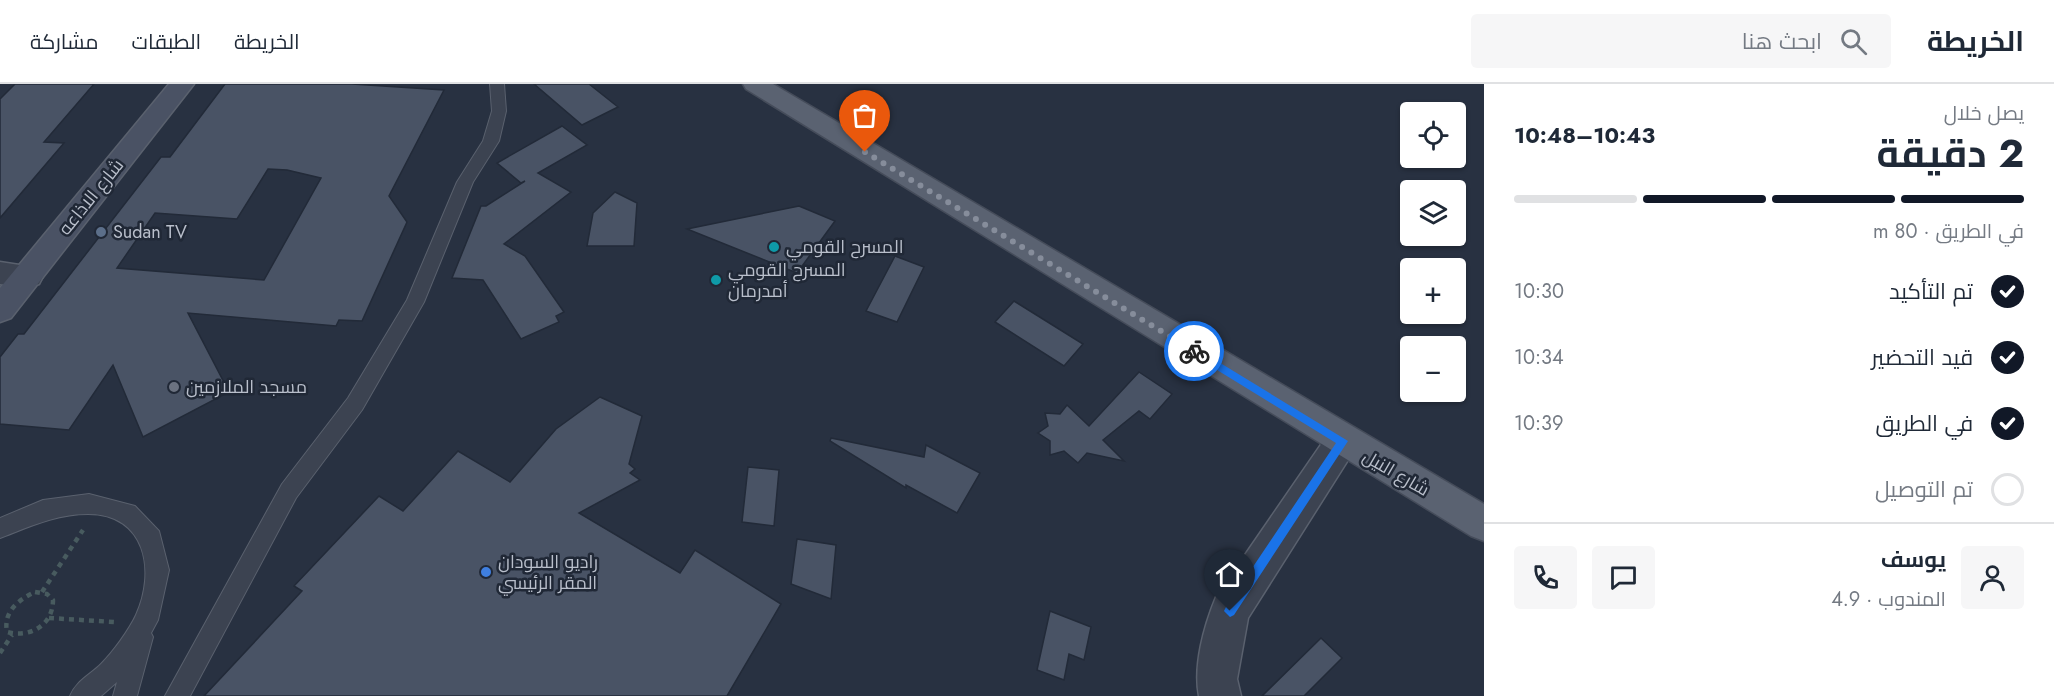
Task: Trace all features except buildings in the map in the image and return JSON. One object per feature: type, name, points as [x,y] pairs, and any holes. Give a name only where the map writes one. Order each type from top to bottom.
[{"type":"main road","name":"شارع النيل","points":[[755,84],[1343,441],[1484,524]]},
{"type":"street","name":"شارع الاذاعه","points":[[0,310],[14,274],[182,84]]},
{"type":"street","points":[[1220,696],[1216,679],[1230,611],[1343,441]]},
{"type":"lane","points":[[177,696],[289,491],[355,404],[415,302],[446,233],[465,182],[491,141],[499,111],[497,84]]},
{"type":"lane","points":[[0,528],[44,510],[89,504],[127,513],[151,538],[158,570],[125,696]]},
{"type":"lane","points":[[82,696],[111,671],[146,620]]},
{"type":"path","points":[[42,592],[87,525],[76,525]]},
{"type":"path","points":[[42,592],[49,594],[54,604],[49,618],[27,635],[12,635],[4,627],[7,613],[19,600],[42,592]]},
{"type":"path","points":[[0,613],[7,613]]},
{"type":"path","points":[[49,618],[122,622],[117,632]]},
{"type":"path","points":[[0,653],[12,635]]},
{"type":"way so far","points":[[865,152],[1194,351]]},
{"type":"place","name":"Sudan TV","points":[[101,232]]},
{"type":"place","name":"المسرح القومي","points":[[774,247]]},
{"type":"place","name":"المسرح القومي أمدرمان","points":[[716,280]]},
{"type":"place","name":"مسجد الملازمين","points":[[174,387]]},
{"type":"place","name":"راديو السودان المقر الرئيسي","points":[[486,572]]},
{"type":"route","points":[[1194,351],[1343,441],[1230,611]]}]
